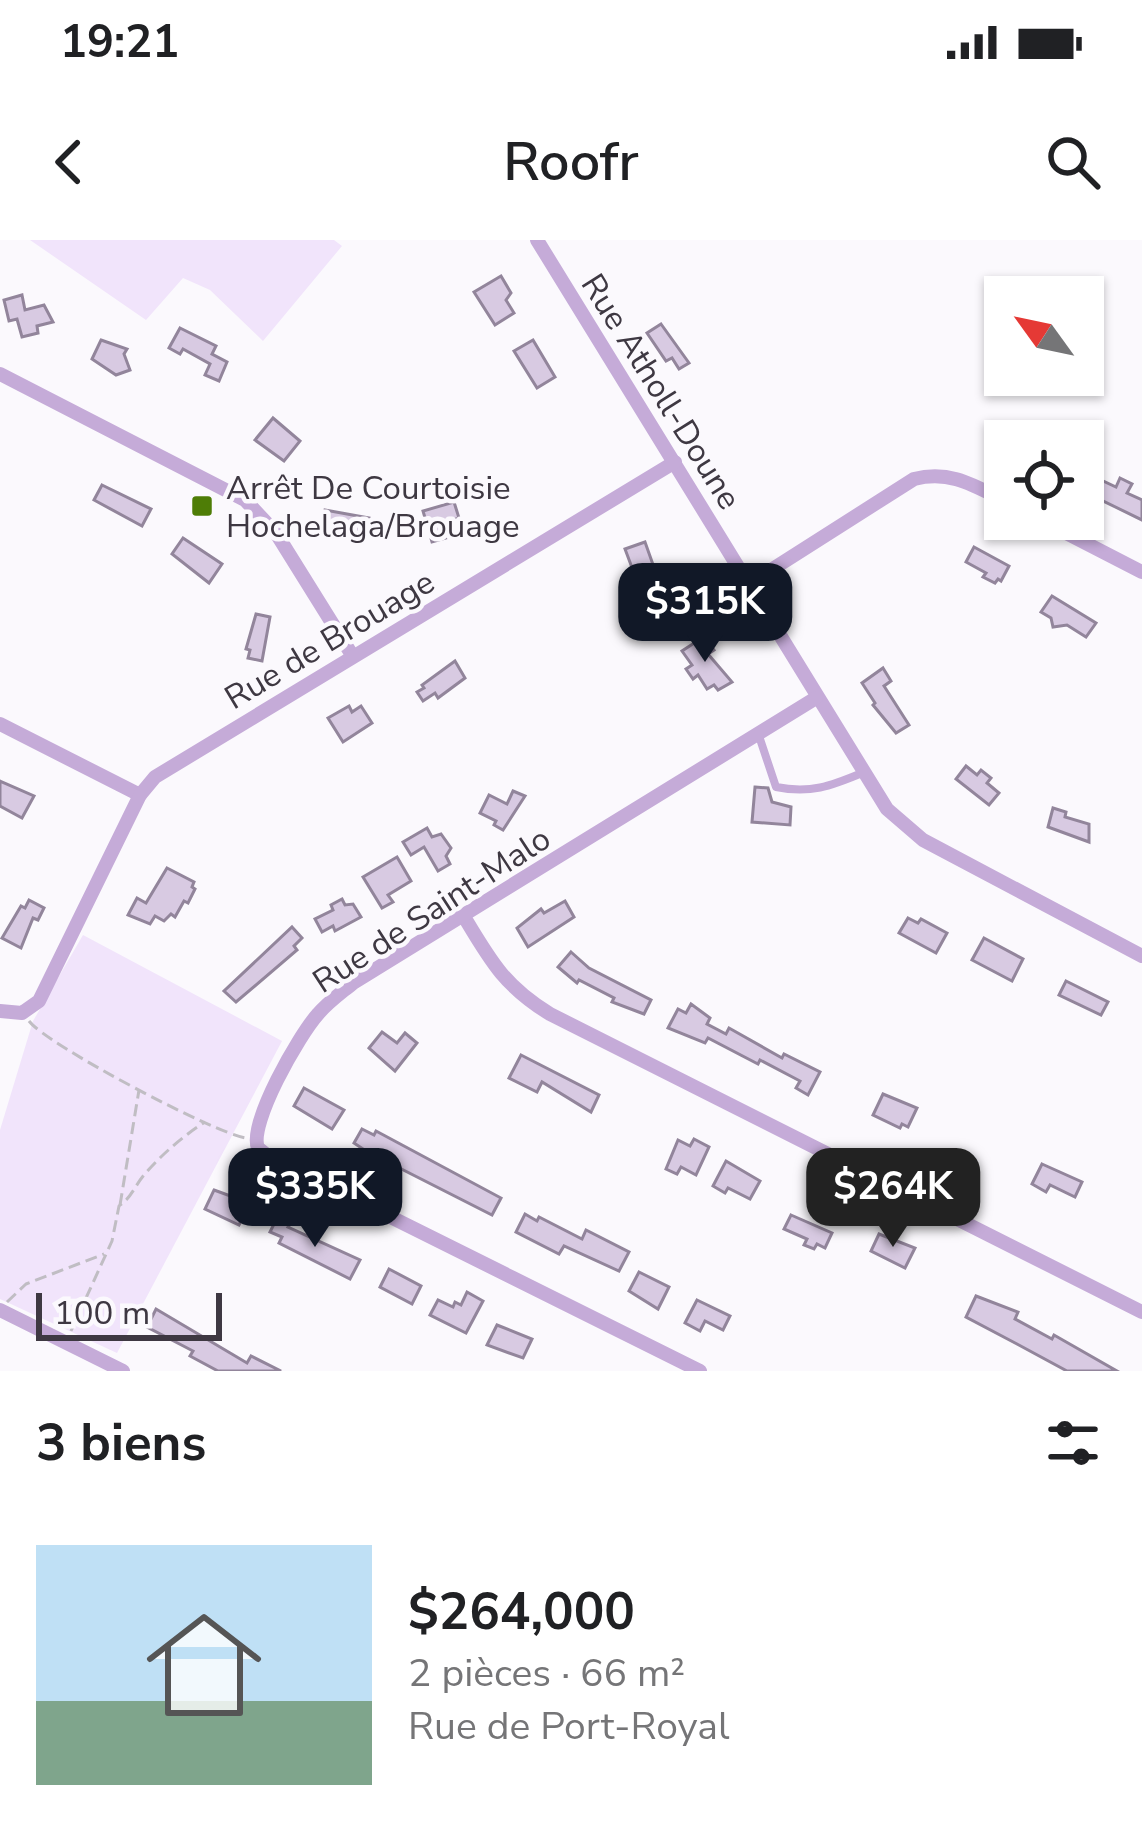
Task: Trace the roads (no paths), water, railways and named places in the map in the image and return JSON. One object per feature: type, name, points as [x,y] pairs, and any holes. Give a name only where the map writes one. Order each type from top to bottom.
[{"type":"street","name":"Rue Atholl-Doune","points":[[537,240],[887,809],[923,840],[1142,956]]},
{"type":"street","points":[[0,374],[245,500],[276,533],[352,656]]},
{"type":"street","name":"Rue de Brouage","points":[[0,1011],[32,1009],[46,989],[140,794],[155,777],[675,462]]},
{"type":"street","points":[[749,584],[914,479],[957,477],[984,490]]},
{"type":"street","points":[[1080,540],[1142,572]]},
{"type":"street","name":"Rue de Saint-Malo","points":[[700,1371],[268,1156],[254,1139],[260,1117],[317,1015],[353,983],[816,698]]},
{"type":"street","points":[[0,724],[140,794]]},
{"type":"street","points":[[463,915],[499,974],[550,1013],[1142,1312]]},
{"type":"street","points":[[0,1309],[123,1371]]},
{"type":"lane","points":[[759,736],[776,787],[800,792],[825,788],[862,773]]},
{"type":"place","name":"Arrêt De Courtoisie Hochelaga/Brouage","points":[[202,506]]}]
